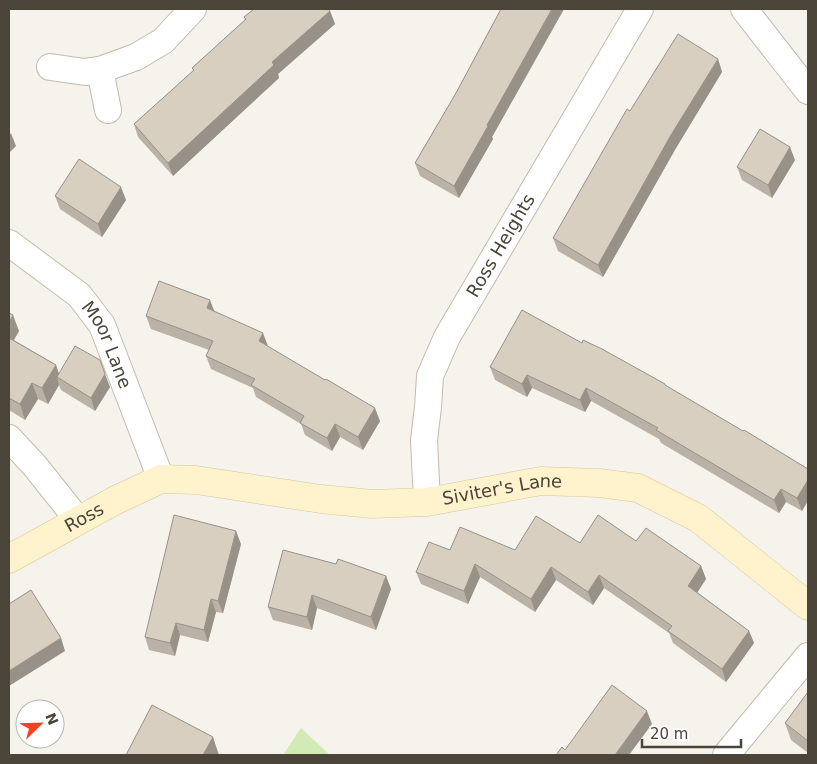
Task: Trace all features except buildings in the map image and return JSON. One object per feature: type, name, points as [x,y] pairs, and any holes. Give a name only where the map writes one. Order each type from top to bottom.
[{"type":"street","points":[[50,67],[85,72],[100,70],[136,56],[163,41],[192,9]]},
{"type":"street","name":"Ross Heights","points":[[427,502],[424,440],[430,376],[447,337],[640,9]]},
{"type":"street","points":[[744,9],[808,91]]},
{"type":"street","points":[[100,70],[108,110]]},
{"type":"street","name":"Moor Lane","points":[[9,243],[79,295],[102,325],[161,479]]},
{"type":"street","points":[[9,438],[35,466],[78,520]]},
{"type":"street","name":"Siviter's Lane","points":[[161,479],[203,481],[321,499],[372,504],[427,502],[541,481],[599,483],[638,488],[698,518],[808,606]]},
{"type":"street","name":"Ross","points":[[9,559],[78,520],[161,479]]},
{"type":"street","points":[[726,755],[808,656]]},
{"type":"green space","points":[[301,728],[330,755],[283,755]]}]
